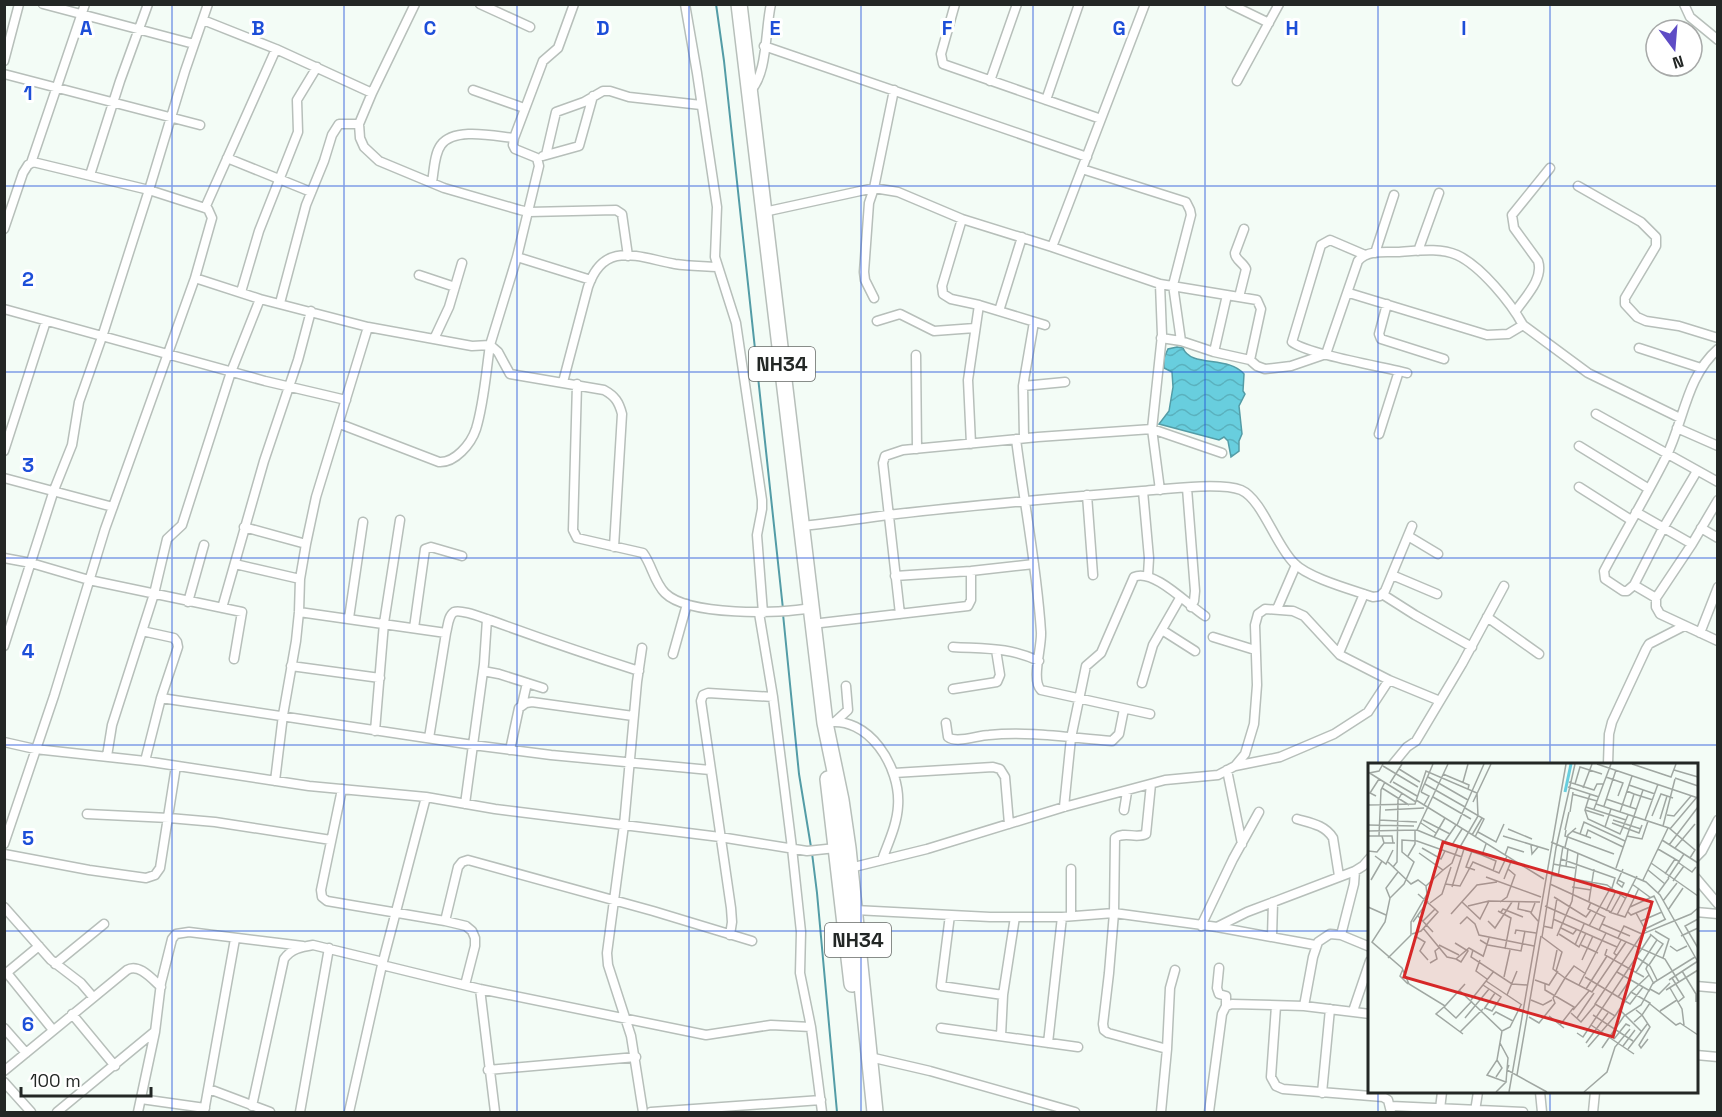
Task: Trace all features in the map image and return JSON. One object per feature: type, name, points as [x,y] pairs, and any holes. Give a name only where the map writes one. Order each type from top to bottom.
[{"type":"highway","name":"NH34","points":[[739,4],[812,624],[830,722],[828,745],[825,752],[831,848],[865,1113]]},
{"type":"highway","name":"NH34","points":[[828,745],[841,800],[850,868],[875,1113]]},
{"type":"street","points":[[4,61],[19,4]]},
{"type":"street","points":[[43,4],[194,44]]},
{"type":"street","points":[[5,223],[23,173],[31,163],[86,4]]},
{"type":"street","points":[[90,175],[148,4]]},
{"type":"street","points":[[4,646],[54,490],[72,445],[79,402],[102,337],[170,117],[208,4]]},
{"type":"street","points":[[415,4],[372,93],[360,124],[360,138],[369,154],[379,161],[432,182],[529,212],[616,210],[622,214],[628,256]]},
{"type":"street","points":[[480,4],[530,27]]},
{"type":"street","points":[[574,4],[558,48],[543,62],[524,108],[514,138],[513,145],[517,151],[541,156],[579,146],[592,96]]},
{"type":"street","points":[[685,4],[717,207],[714,248],[717,267],[736,323],[762,500],[757,535],[801,932],[800,973],[811,1027],[822,1113]]},
{"type":"street","points":[[749,93],[755,87],[762,68],[771,4]]},
{"type":"street","points":[[955,4],[941,54],[941,60],[947,66],[1101,119]]},
{"type":"street","points":[[990,81],[1017,4]]},
{"type":"street","points":[[1046,100],[1079,4]]},
{"type":"street","points":[[1052,247],[1145,4]]},
{"type":"street","points":[[1230,4],[1269,22]]},
{"type":"street","points":[[1238,81],[1279,4]]},
{"type":"street","points":[[1683,4],[1690,17],[1718,40]]},
{"type":"street","points":[[203,20],[276,49],[372,93]]},
{"type":"street","points":[[764,46],[1087,156]]},
{"type":"street","points":[[204,208],[276,49]]},
{"type":"street","points":[[241,292],[278,178],[298,132],[297,100],[317,67]]},
{"type":"street","points":[[4,74],[200,125]]},
{"type":"street","points":[[473,90],[524,108]]},
{"type":"street","points":[[874,298],[865,280],[864,272],[869,203],[874,189],[894,90]]},
{"type":"street","points":[[340,424],[439,462],[455,458],[475,432],[490,345],[517,257],[541,156],[556,112],[578,105],[598,93],[610,91],[629,97],[700,105]]},
{"type":"street","points":[[280,303],[299,229],[335,128],[339,124],[360,124]]},
{"type":"street","points":[[432,182],[438,150],[446,140],[471,133],[514,138]]},
{"type":"street","points":[[227,158],[311,192]]},
{"type":"street","points":[[4,844],[113,507],[195,278],[212,218],[211,213],[204,208],[149,190],[39,162],[31,163]]},
{"type":"street","points":[[1515,312],[1535,283],[1540,267],[1514,228],[1512,214],[1550,168]]},
{"type":"street","points":[[1082,169],[1186,202],[1189,205],[1191,215],[1173,285],[1180,341]]},
{"type":"street","points":[[1578,186],[1641,222],[1656,237],[1656,246],[1624,298],[1625,304],[1638,317],[1646,321],[1678,326],[1718,338]]},
{"type":"street","points":[[764,212],[874,189],[898,192],[962,219],[1160,284],[1257,300],[1260,305],[1250,360]]},
{"type":"street","points":[[1418,250],[1439,193]]},
{"type":"street","points":[[1375,253],[1394,195]]},
{"type":"street","points":[[962,219],[945,272],[943,294],[1045,325]]},
{"type":"street","points":[[1239,297],[1246,269],[1235,253],[1244,229]]},
{"type":"street","points":[[999,311],[1022,237]]},
{"type":"street","points":[[1365,255],[1330,240],[1321,245],[1292,339],[1294,344],[1326,354],[1403,372],[1379,434]]},
{"type":"street","points":[[1326,354],[1359,261],[1365,255],[1418,250],[1441,251],[1457,255],[1478,270],[1515,312],[1523,325],[1588,373],[1680,418]]},
{"type":"street","points":[[563,382],[591,280],[598,267],[607,258],[628,256],[678,265],[717,267]]},
{"type":"street","points":[[517,257],[591,280]]},
{"type":"street","points":[[434,339],[445,317],[462,263]]},
{"type":"street","points":[[419,275],[455,287]]},
{"type":"street","points":[[195,278],[260,299],[368,327],[472,346],[490,345],[498,352],[510,374],[577,384],[604,390],[614,395],[622,414],[614,547]]},
{"type":"street","points":[[1160,284],[1161,338],[1152,429],[1160,490]]},
{"type":"street","points":[[1349,293],[1487,335],[1508,334],[1523,325]]},
{"type":"street","points":[[1214,352],[1227,295]]},
{"type":"street","points":[[106,756],[116,714],[154,594],[167,539],[182,525],[231,372],[260,299]]},
{"type":"street","points":[[1387,304],[1378,334],[1381,339],[1444,359]]},
{"type":"street","points":[[971,444],[968,380],[979,305]]},
{"type":"street","points":[[4,309],[231,372],[346,400]]},
{"type":"street","points":[[222,608],[244,527],[311,311]]},
{"type":"street","points":[[877,321],[900,314],[934,331],[975,328]]},
{"type":"street","points":[[4,451],[46,321]]},
{"type":"street","points":[[1034,322],[1023,386],[1020,439],[1024,500],[1034,564],[1041,634],[1036,676],[1038,688],[1150,714]]},
{"type":"street","points":[[275,781],[299,612],[300,579],[306,544],[316,497],[368,327]]},
{"type":"street","points":[[1161,338],[1250,360],[1265,369],[1276,369],[1326,354]]},
{"type":"street","points":[[1639,348],[1701,368]]},
{"type":"street","points":[[1697,471],[1663,528],[1634,585],[1627,591],[1623,591],[1605,579],[1603,575],[1667,455],[1689,391],[1706,359],[1718,349]]},
{"type":"street","points":[[916,355],[917,449]]},
{"type":"street","points":[[1023,386],[1065,382]]},
{"type":"street","points":[[577,384],[573,530],[577,538],[643,553],[660,587],[667,595],[687,604],[765,613],[811,608]]},
{"type":"street","points":[[1596,414],[1718,482]]},
{"type":"street","points":[[1677,428],[1718,446]]},
{"type":"street","points":[[900,614],[883,463],[885,456],[903,450],[1152,429],[1222,453]]},
{"type":"street","points":[[1579,446],[1649,489]]},
{"type":"street","points":[[4,478],[113,507]]},
{"type":"street","points":[[1579,487],[1692,544]]},
{"type":"street","points":[[802,526],[1024,500],[1187,488],[1240,490],[1259,507],[1283,551],[1296,565],[1309,573],[1373,597],[1382,594],[1412,526]]},
{"type":"street","points":[[1187,488],[1195,591],[1191,607]]},
{"type":"street","points":[[1143,491],[1149,558],[1148,575]]},
{"type":"street","points":[[1087,495],[1094,575]]},
{"type":"street","points":[[1718,500],[1656,598],[1657,612],[1718,641]]},
{"type":"street","points":[[375,731],[384,623],[400,520]]},
{"type":"street","points":[[349,618],[363,522]]},
{"type":"street","points":[[244,527],[306,544]]},
{"type":"street","points":[[1701,528],[1718,538]]},
{"type":"street","points":[[1408,536],[1438,554]]},
{"type":"street","points":[[188,602],[204,545]]},
{"type":"street","points":[[414,628],[425,549],[431,547],[462,556]]},
{"type":"street","points":[[4,558],[31,563],[89,580],[242,612],[234,659]]},
{"type":"street","points":[[235,564],[300,579]]},
{"type":"street","points":[[895,576],[1034,564]]},
{"type":"street","points":[[1277,609],[1296,565]]},
{"type":"street","points":[[812,624],[968,606],[971,600],[971,571]]},
{"type":"street","points":[[1064,807],[1071,738],[1086,666],[1101,653],[1134,577],[1141,574],[1148,575],[1205,616]]},
{"type":"street","points":[[1392,575],[1437,594]]},
{"type":"street","points":[[1634,585],[1656,598]]},
{"type":"street","points":[[1395,763],[1407,747],[1416,741],[1472,647],[1503,586]]},
{"type":"street","points":[[1700,633],[1718,587]]},
{"type":"street","points":[[1339,653],[1364,594]]},
{"type":"street","points":[[1382,594],[1472,647]]},
{"type":"street","points":[[1142,683],[1153,645],[1180,598]]},
{"type":"street","points":[[673,654],[687,604]]},
{"type":"street","points":[[1231,768],[1245,754],[1254,724],[1257,686],[1255,625],[1257,614],[1265,609],[1277,609],[1304,616],[1339,653],[1389,680],[1440,701]]},
{"type":"street","points":[[429,738],[446,633],[450,616],[454,612],[459,611],[486,619],[639,672]]},
{"type":"street","points":[[299,612],[446,633]]},
{"type":"street","points":[[1488,617],[1539,654]]},
{"type":"street","points":[[465,804],[483,671],[486,619]]},
{"type":"street","points":[[1608,763],[1609,734],[1612,722],[1646,649],[1649,644],[1684,626]]},
{"type":"street","points":[[1162,630],[1195,651]]},
{"type":"street","points":[[142,631],[174,638],[178,647],[161,698],[145,761]]},
{"type":"street","points":[[1213,637],[1255,650]]},
{"type":"street","points":[[953,647],[1020,652],[1039,661]]},
{"type":"street","points":[[642,648],[633,716],[624,825],[608,941],[608,965],[627,1020],[636,1058],[642,1113]]},
{"type":"street","points":[[953,689],[997,681],[1000,675],[996,650]]},
{"type":"street","points":[[291,666],[380,678]]},
{"type":"street","points":[[483,671],[543,688]]},
{"type":"street","points":[[850,868],[927,849],[1064,807],[1151,784],[1178,778],[1218,775],[1231,768],[1281,757],[1334,734],[1368,712],[1389,680]]},
{"type":"street","points":[[510,750],[527,683]]},
{"type":"street","points":[[830,722],[848,710],[846,686]]},
{"type":"street","points":[[730,935],[731,908],[701,701],[703,695],[708,693],[774,697]]},
{"type":"street","points":[[161,698],[510,750],[710,770]]},
{"type":"street","points":[[522,705],[532,702],[633,716]]},
{"type":"street","points":[[946,723],[948,737],[955,740],[1006,733],[1112,741],[1119,734],[1124,709]]},
{"type":"street","points":[[830,722],[861,730],[883,751],[894,773],[898,809],[882,860]]},
{"type":"street","points":[[4,742],[35,749],[145,761],[275,781],[426,797],[495,809],[720,837],[807,851],[831,848]]},
{"type":"street","points":[[4,854],[146,878],[155,875],[160,868],[176,766]]},
{"type":"street","points":[[1231,768],[1242,844]]},
{"type":"street","points":[[894,773],[1000,769],[1005,777],[1009,824]]},
{"type":"street","points":[[1151,784],[1146,834],[1143,836],[1120,835],[1115,838],[1114,913],[1102,1024],[1108,1033],[1167,1049]]},
{"type":"street","points":[[342,789],[321,890],[322,897],[327,901],[466,926],[475,938],[475,946],[465,985]]},
{"type":"street","points":[[1124,810],[1127,792]]},
{"type":"street","points":[[350,1113],[383,963],[426,797]]},
{"type":"street","points":[[1201,926],[1259,812]]},
{"type":"street","points":[[87,814],[214,822],[331,840]]},
{"type":"street","points":[[1297,819],[1321,826],[1330,833],[1333,838],[1339,876]]},
{"type":"street","points":[[1698,855],[1718,820]]},
{"type":"street","points":[[445,921],[458,867],[462,862],[468,860],[752,941]]},
{"type":"street","points":[[1217,927],[1246,912],[1355,871],[1368,860]]},
{"type":"street","points":[[1048,1043],[1067,916],[1071,869]]},
{"type":"street","points":[[1341,935],[1354,884],[1355,871]]},
{"type":"street","points":[[1698,880],[1718,904]]},
{"type":"street","points":[[1272,937],[1273,902]]},
{"type":"street","points":[[4,907],[56,964],[81,983],[93,997]]},
{"type":"street","points":[[855,910],[1015,917],[1114,913],[1217,927],[1315,945]]},
{"type":"street","points":[[1698,912],[1718,914]]},
{"type":"street","points":[[950,915],[941,986],[1003,995]]},
{"type":"street","points":[[1001,1036],[1003,995],[1015,917]]},
{"type":"street","points":[[56,964],[104,924]]},
{"type":"street","points":[[138,1113],[172,939],[176,934],[189,932],[236,939],[313,945],[480,989],[706,1035],[771,1025],[811,1027]]},
{"type":"street","points":[[1304,1006],[1315,945],[1323,937],[1330,934],[1341,935],[1368,946]]},
{"type":"street","points":[[141,1099],[205,1110],[236,939]]},
{"type":"street","points":[[39,946],[6,974],[53,1030]]},
{"type":"street","points":[[252,1106],[284,959],[288,953],[303,946]]},
{"type":"street","points":[[300,1113],[328,948]]},
{"type":"street","points":[[4,1071],[132,967],[147,974],[161,987]]},
{"type":"street","points":[[1353,1011],[1368,967]]},
{"type":"street","points":[[1209,1113],[1222,1014],[1226,1006],[1226,996],[1219,994],[1217,988],[1219,968]]},
{"type":"street","points":[[1161,1113],[1170,988],[1175,970]]},
{"type":"street","points":[[1698,986],[1718,988]]},
{"type":"street","points":[[480,989],[495,1113]]},
{"type":"street","points":[[1226,1006],[1233,1004],[1304,1006],[1368,1014]]},
{"type":"street","points":[[1276,1006],[1272,1077],[1276,1086],[1283,1089],[1322,1093],[1376,1096],[1389,1100],[1391,1109],[1523,1113]]},
{"type":"street","points":[[1322,1093],[1330,1010]]},
{"type":"street","points":[[72,1014],[115,1066]]},
{"type":"street","points":[[4,1028],[26,1053]]},
{"type":"street","points":[[941,1028],[1077,1047]]},
{"type":"street","points":[[57,1113],[155,1032]]},
{"type":"street","points":[[1698,1055],[1718,1057]]},
{"type":"street","points":[[488,1070],[636,1058]]},
{"type":"street","points":[[869,1059],[874,1058],[930,1071],[1075,1113]]},
{"type":"street","points":[[4,1082],[31,1113]]},
{"type":"street","points":[[209,1089],[270,1113]]},
{"type":"street","points":[[1440,1109],[1442,1093]]},
{"type":"street","points":[[1475,1111],[1478,1093]]},
{"type":"street","points":[[1540,1093],[1542,1113]]},
{"type":"street","points":[[1593,1113],[1595,1093]]},
{"type":"street","points":[[651,1113],[724,1106],[769,1108],[821,1100]]},
{"type":"water","points":[[1183,348],[1194,358],[1229,365],[1244,374],[1243,391],[1245,394],[1239,406],[1242,434],[1239,451],[1231,457],[1228,441],[1224,437],[1219,440],[1159,424],[1169,411],[1173,387],[1172,372],[1164,368],[1164,358],[1168,349]]},
{"type":"waterway","points":[[716,4],[783,609]]},
{"type":"waterway","points":[[783,614],[799,774],[811,847]]},
{"type":"waterway","points":[[812,853],[837,1112]]}]
